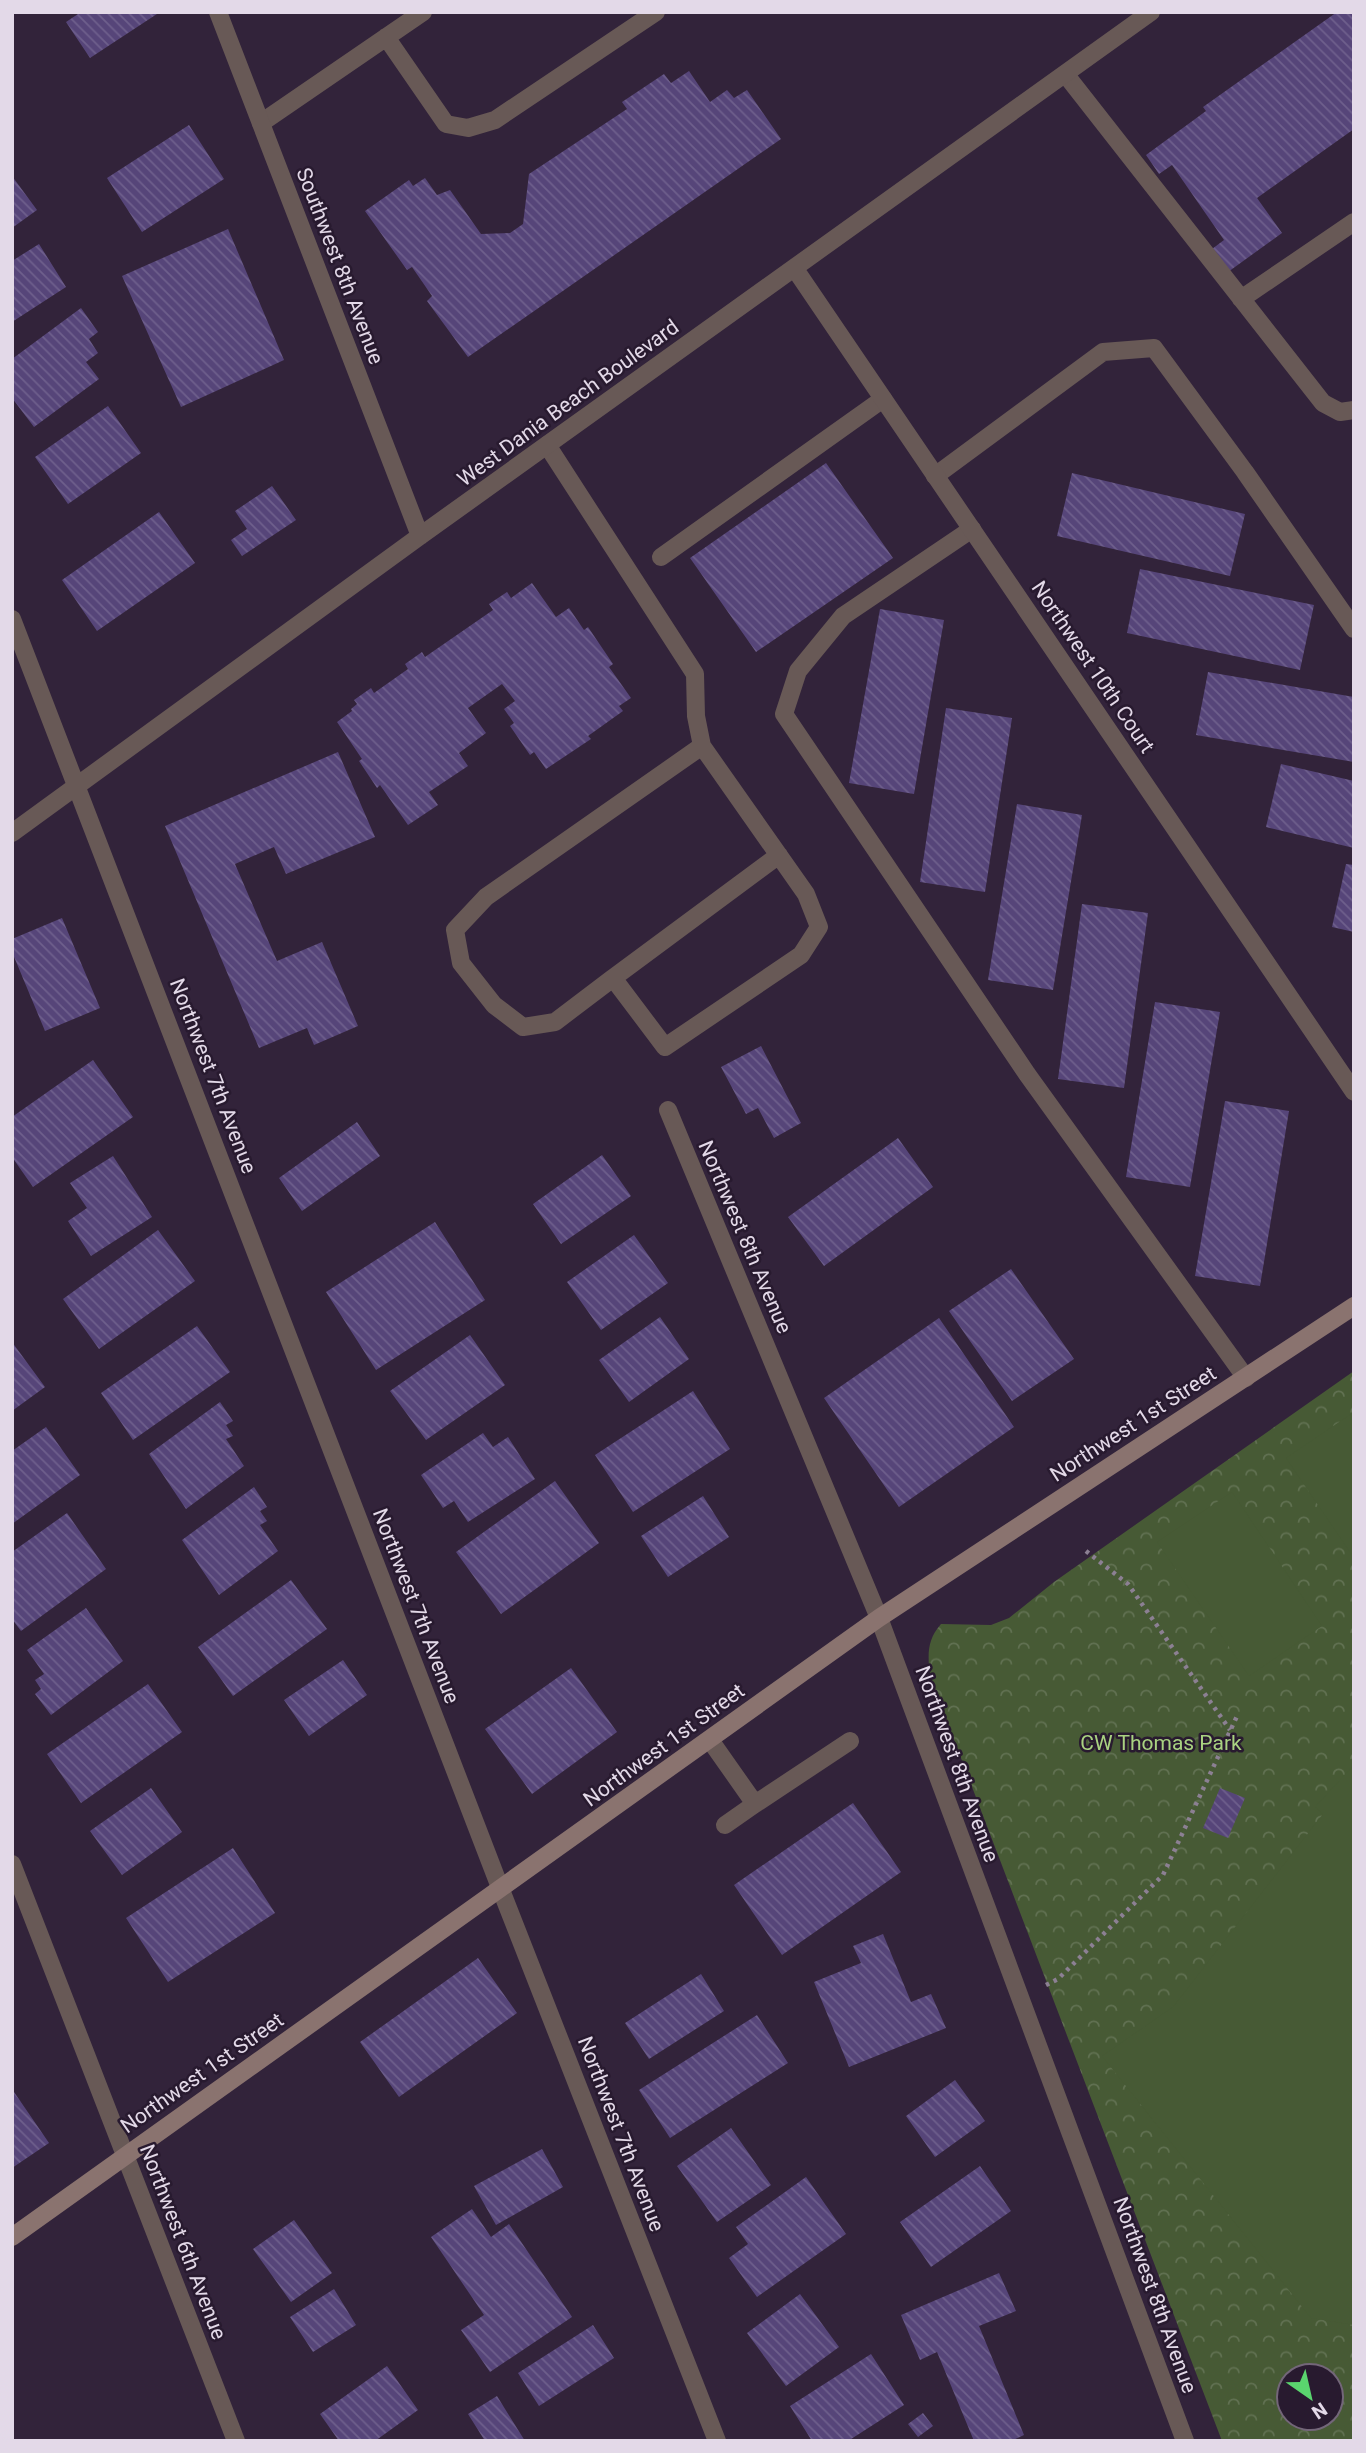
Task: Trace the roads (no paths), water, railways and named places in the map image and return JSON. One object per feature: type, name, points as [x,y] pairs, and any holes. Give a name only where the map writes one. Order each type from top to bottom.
[{"type":"street","name":"Southwest 8th Avenue","points":[[218,12],[420,536]]},
{"type":"street","points":[[261,123],[423,12]]},
{"type":"street","points":[[386,37],[446,124],[468,128],[495,120],[656,12]]},
{"type":"street","name":"West Dania Beach Boulevard","points":[[12,833],[420,536],[1151,12]]},
{"type":"street","points":[[1066,75],[1323,403],[1340,412],[1354,410]]},
{"type":"street","points":[[1241,299],[1354,222]]},
{"type":"street","name":"Northwest 10th Court","points":[[795,269],[1354,1092]]},
{"type":"street","points":[[935,476],[1103,352],[1154,348],[1245,471],[1354,629]]},
{"type":"street","points":[[661,557],[883,399]]},
{"type":"street","points":[[547,445],[695,674],[696,716],[702,746],[806,894],[819,927],[801,956],[665,1047],[613,978]]},
{"type":"street","points":[[972,529],[843,615],[798,671],[784,714],[1027,1074],[1246,1378]]},
{"type":"street","name":"Northwest 7th Avenue","points":[[12,619],[500,1890],[717,2441]]},
{"type":"street","points":[[702,746],[486,897],[455,930],[461,963],[494,1004],[523,1027],[555,1022],[779,855]]},
{"type":"street","name":"Northwest 8th Avenue","points":[[668,1110],[879,1618],[1185,2441]]},
{"type":"street","name":"Northwest 1st Street","points":[[12,2237],[879,1618],[1354,1306]]},
{"type":"street","points":[[710,1740],[755,1804]]},
{"type":"street","points":[[725,1825],[849,1741]]},
{"type":"street","name":"Northwest 6th Avenue","points":[[12,1864],[236,2441]]},
{"type":"park label","name":"CW Thomas Park","points":[[1161,1743]]}]
